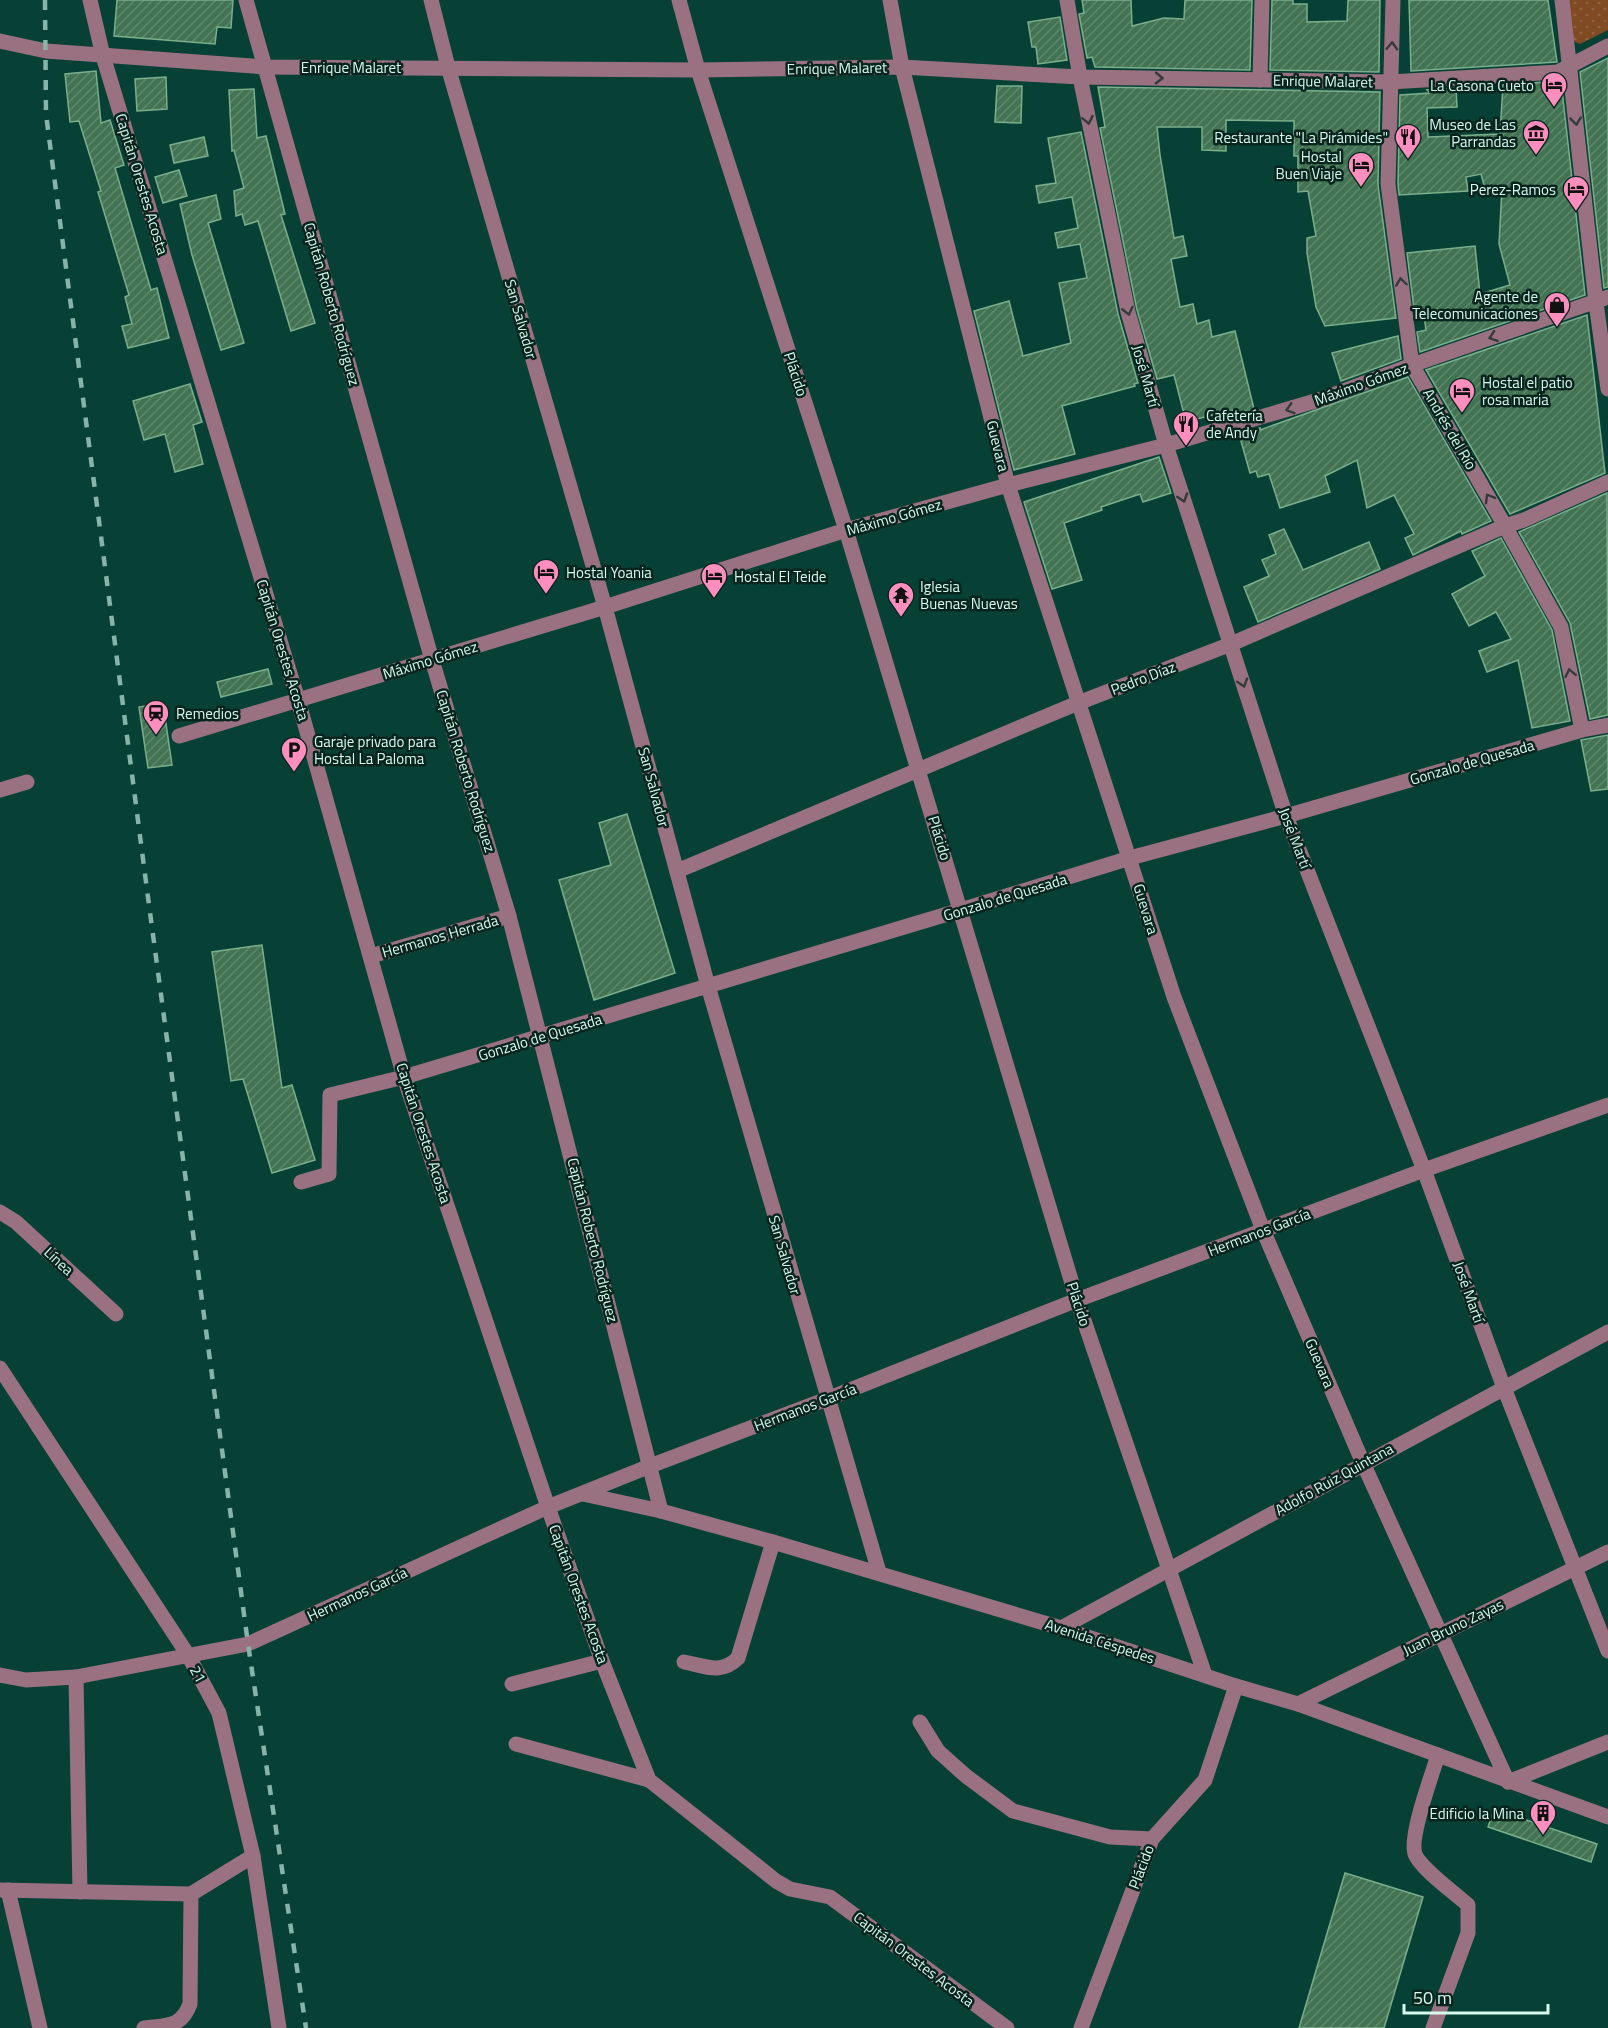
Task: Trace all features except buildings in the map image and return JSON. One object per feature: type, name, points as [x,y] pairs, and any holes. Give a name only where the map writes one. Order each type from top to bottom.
[{"type":"street","name":"Capitán Orestes Acosta","points":[[90,0],[103,56],[298,700],[404,1077],[548,1507],[602,1661],[649,1780],[776,1881],[790,1888],[830,1897],[1007,2028]]},
{"type":"street","name":"Capitán Roberto Rodríguez","points":[[246,0],[432,660],[509,916],[661,1511]]},
{"type":"street","name":"San Salvador","points":[[431,0],[448,67],[605,607],[708,986],[879,1572]]},
{"type":"street","name":"Plácido","points":[[679,0],[698,70],[846,530],[920,771],[1077,1300],[1205,1676]]},
{"type":"street","name":"Guevara","points":[[890,0],[902,67],[1008,485],[1174,998],[1263,1230],[1363,1463],[1508,1782]]},
{"type":"street","name":"José Martí","points":[[1067,0],[1080,77],[1128,312],[1166,446],[1286,816],[1424,1170],[1504,1388],[1608,1651]]},
{"type":"street","points":[[1260,80],[1262,0]]},
{"type":"street","name":"Andrés del Río","points":[[1393,0],[1388,184],[1412,365],[1561,627],[1582,730]]},
{"type":"street","points":[[1562,0],[1602,300],[1608,389]]},
{"type":"street","name":"Enrique Malaret","points":[[0,41],[46,51],[265,67],[698,70],[902,67],[1080,77],[1390,82],[1558,72],[1608,46]]},
{"type":"street","name":"Máximo Gómez","points":[[179,736],[605,607],[846,530],[1008,485],[1166,446],[1322,399],[1412,365],[1602,300]]},
{"type":"street","name":"Pedro Díaz","points":[[677,871],[1078,703],[1231,644],[1608,482]]},
{"type":"street","name":"Gonzalo de Quesada","points":[[301,1182],[329,1174],[330,1095],[404,1077],[1130,858],[1286,816],[1582,730],[1608,725]]},
{"type":"street","points":[[0,790],[27,782]]},
{"type":"street","name":"Hermanos Herrada","points":[[371,956],[509,916]]},
{"type":"street","name":"Hermanos García","points":[[0,1675],[26,1680],[76,1677],[248,1644],[548,1507],[650,1466],[1077,1300],[1424,1170],[1608,1105]]},
{"type":"street","name":"Línea","points":[[0,1212],[16,1222],[116,1314]]},
{"type":"street","name":"Adolfo Ruiz Quintana","points":[[1061,1628],[1608,1332]]},
{"type":"street","name":"21","points":[[0,1368],[188,1654],[219,1713],[253,1857],[279,2028]]},
{"type":"street","name":"Avenida Céspedes","points":[[583,1494],[661,1511],[773,1542],[1061,1628],[1298,1704],[1608,1817]]},
{"type":"street","points":[[684,1662],[718,1669],[730,1666],[738,1658],[773,1542]]},
{"type":"street","name":"Juan Bruno Zayas","points":[[1298,1704],[1608,1552]]},
{"type":"street","points":[[512,1684],[602,1661]]},
{"type":"street","points":[[76,1677],[80,1892]]},
{"type":"street","name":"Plácido","points":[[1081,2028],[1152,1839],[1205,1780],[1236,1686]]},
{"type":"street","points":[[920,1722],[938,1751],[966,1776],[1013,1811],[1110,1837],[1152,1839]]},
{"type":"street","points":[[1508,1782],[1608,1742]]},
{"type":"street","points":[[516,1744],[649,1780]]},
{"type":"street","points":[[1433,2028],[1468,1933],[1468,1905],[1428,1870],[1415,1855],[1414,1838],[1438,1755]]},
{"type":"street","points":[[40,2028],[4,1890],[191,1894],[253,1857]]},
{"type":"street","points":[[144,2028],[180,2021],[188,2010],[190,2004],[191,1894]]},
{"type":"shaded area","points":[[1568,0],[1608,0],[1608,30],[1580,44],[1573,41]]},
{"type":"railway","points":[[45,0],[46,114],[248,1644],[306,2028]]},
{"type":"place","name":"La Casona Cueto","points":[[1554,108]]},
{"type":"place","name":"Museo de Las Parrandas","points":[[1536,156]]},
{"type":"place","name":"Restaurante \"La Pirámides\"","points":[[1408,160]]},
{"type":"place","name":"Hostal Buen Viaje","points":[[1361,188]]},
{"type":"place","name":"Perez-Ramos","points":[[1576,212]]},
{"type":"place","name":"Agente de Telecomunicaciones","points":[[1557,328]]},
{"type":"place","name":"Hostal el patio rosa maria","points":[[1462,414]]},
{"type":"place","name":"Cafetería de Andy","points":[[1186,447]]},
{"type":"place","name":"Hostal Yoania","points":[[546,595]]},
{"type":"place","name":"Hostal El Teide","points":[[714,599]]},
{"type":"place","name":"Iglesia Buenas Nuevas","points":[[901,618]]},
{"type":"place","name":"Remedios","points":[[156,736]]},
{"type":"place","name":"Garaje privado para Hostal La Paloma","points":[[294,773]]},
{"type":"place","name":"Edificio la Mina","points":[[1543,1836]]}]
